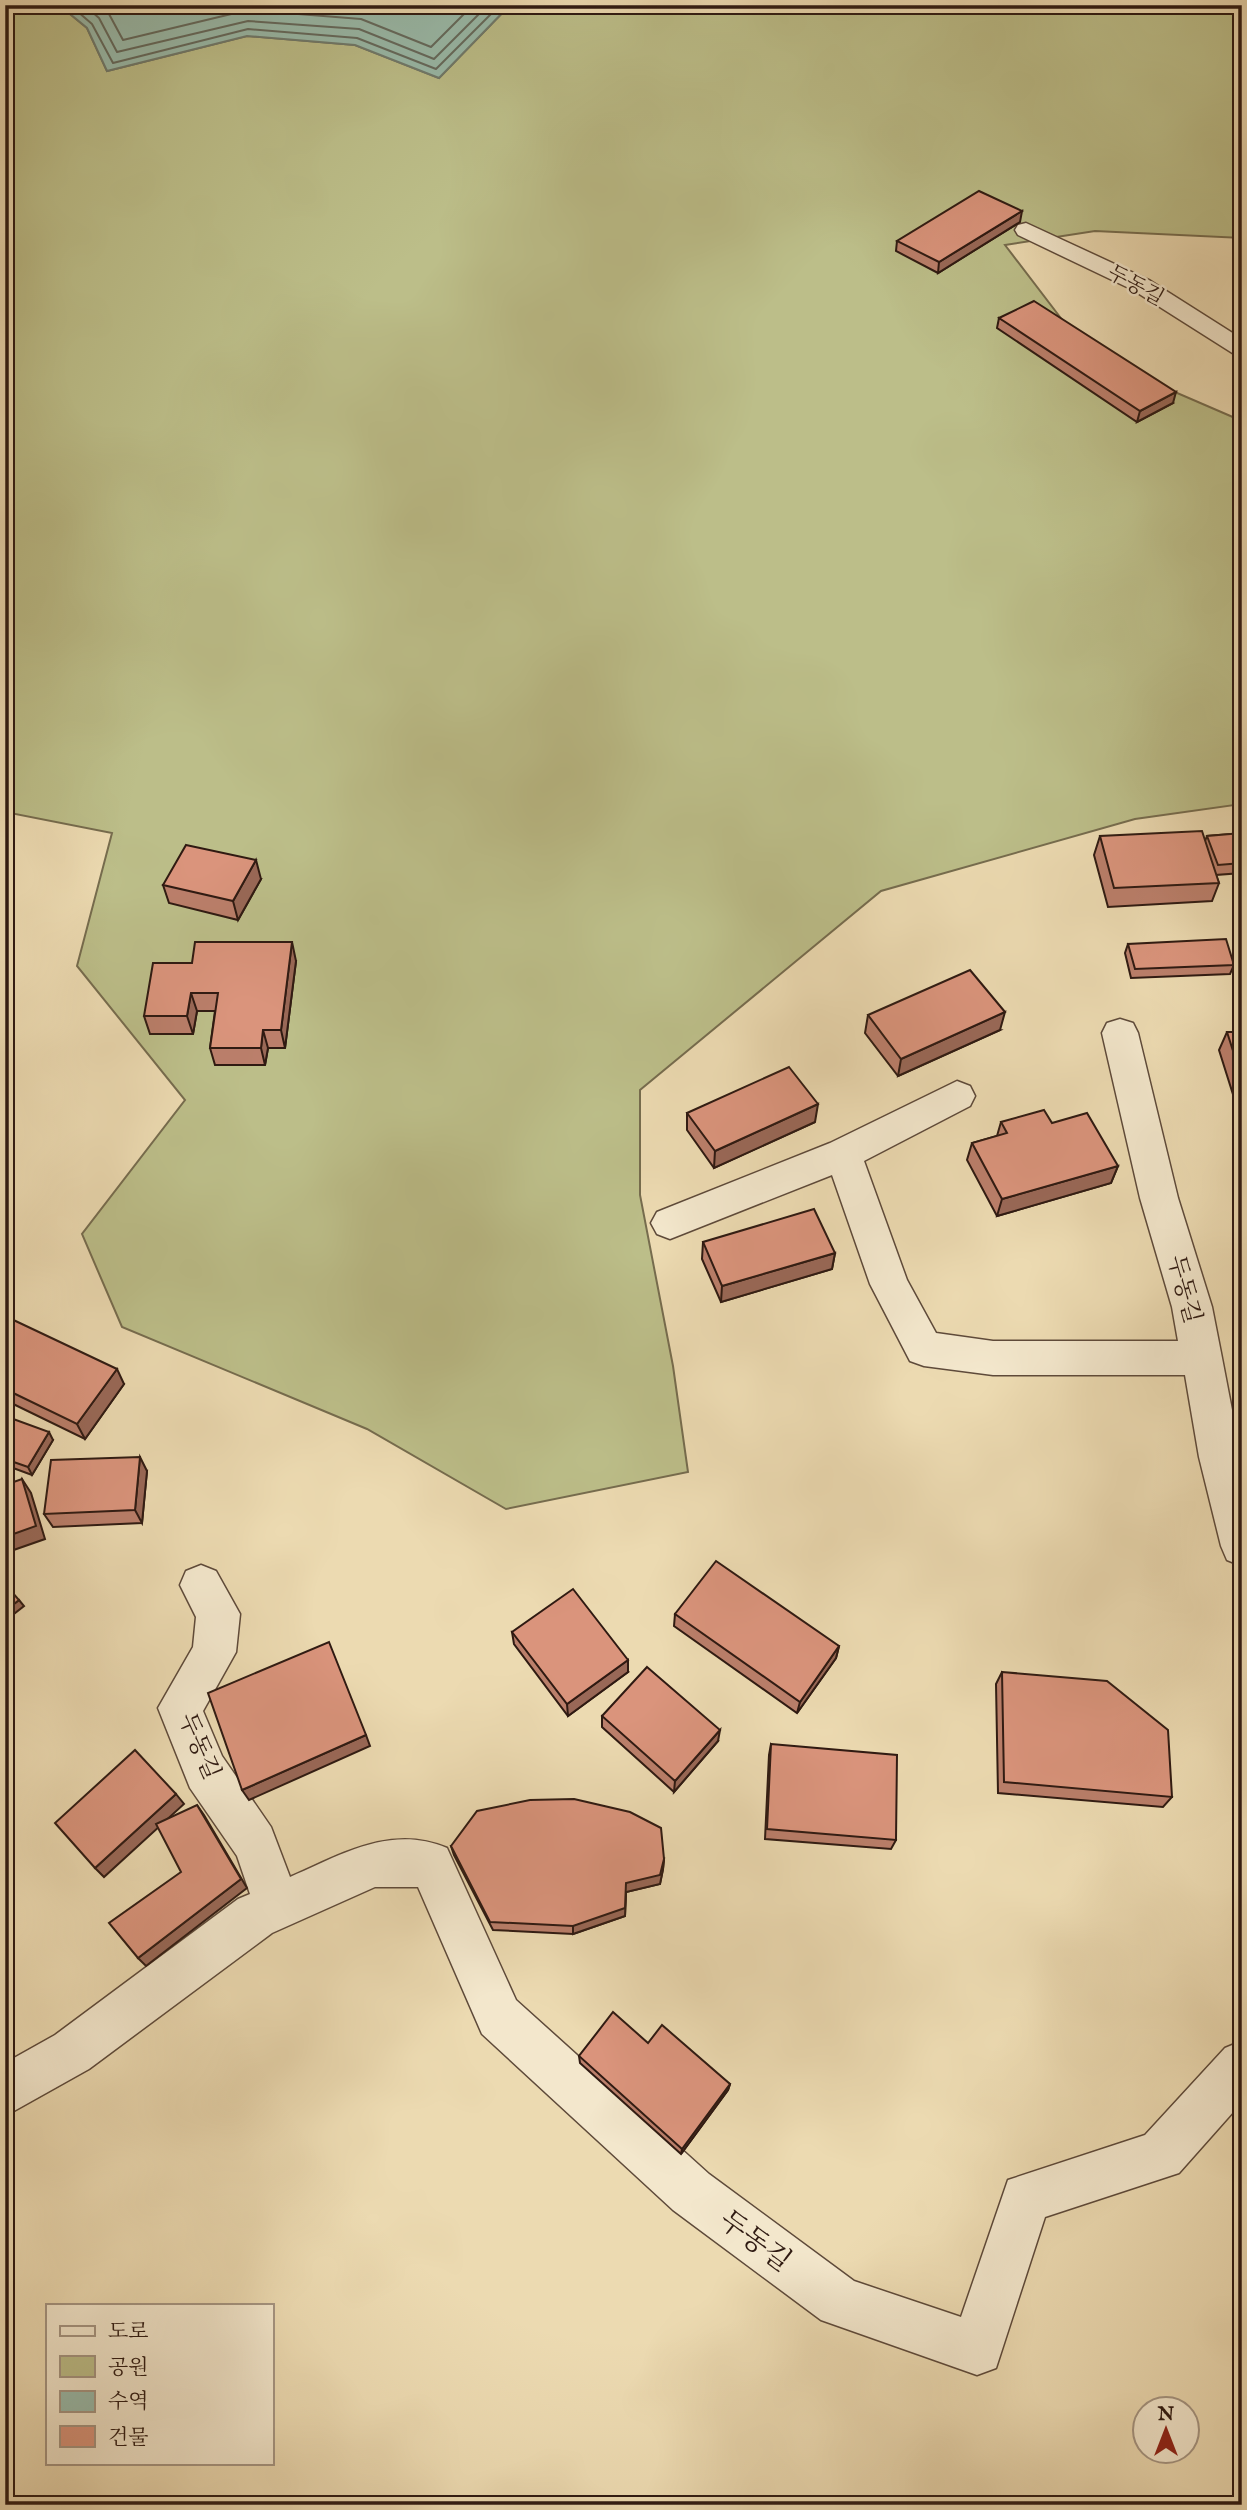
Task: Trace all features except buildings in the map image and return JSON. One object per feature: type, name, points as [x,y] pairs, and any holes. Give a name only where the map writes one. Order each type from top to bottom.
[{"type":"street","name":"두동길","points":[[1120,1033],[1159,1198],[1192,1307],[1220,1457],[1242,1546]]},
{"type":"street","points":[[670,1223],[843,1154],[957,1096]]},
{"type":"street","points":[[843,1154],[889,1284],[924,1349],[993,1358],[1202,1358]]},
{"type":"street","name":"두동길","points":[[201,1585],[218,1614],[214,1651],[180,1708],[206,1772],[255,1843],[278,1907]]},
{"type":"street","name":"두동길","points":[[5,2091],[72,2052],[255,1916],[374,1864],[431,1864],[499,2017],[691,2192],[839,2302],[976,2350],[1026,2198],[1161,2155],[1242,2065]]},
{"type":"lane","name":"두동길","points":[[1026,230],[1141,285],[1242,349]]},
{"type":"green space","points":[[5,5],[59,5],[87,28],[107,71],[247,36],[355,45],[439,78],[510,5],[1242,5],[1242,238],[1095,231],[1005,245],[1089,355],[1242,421],[1242,804],[1135,819],[881,891],[640,1090],[640,1195],[673,1366],[688,1472],[506,1509],[367,1429],[122,1327],[82,1234],[185,1100],[77,966],[112,833],[5,812]]},
{"type":"water","points":[[59,5],[510,5],[439,78],[355,45],[247,36],[107,71],[87,28]]}]
